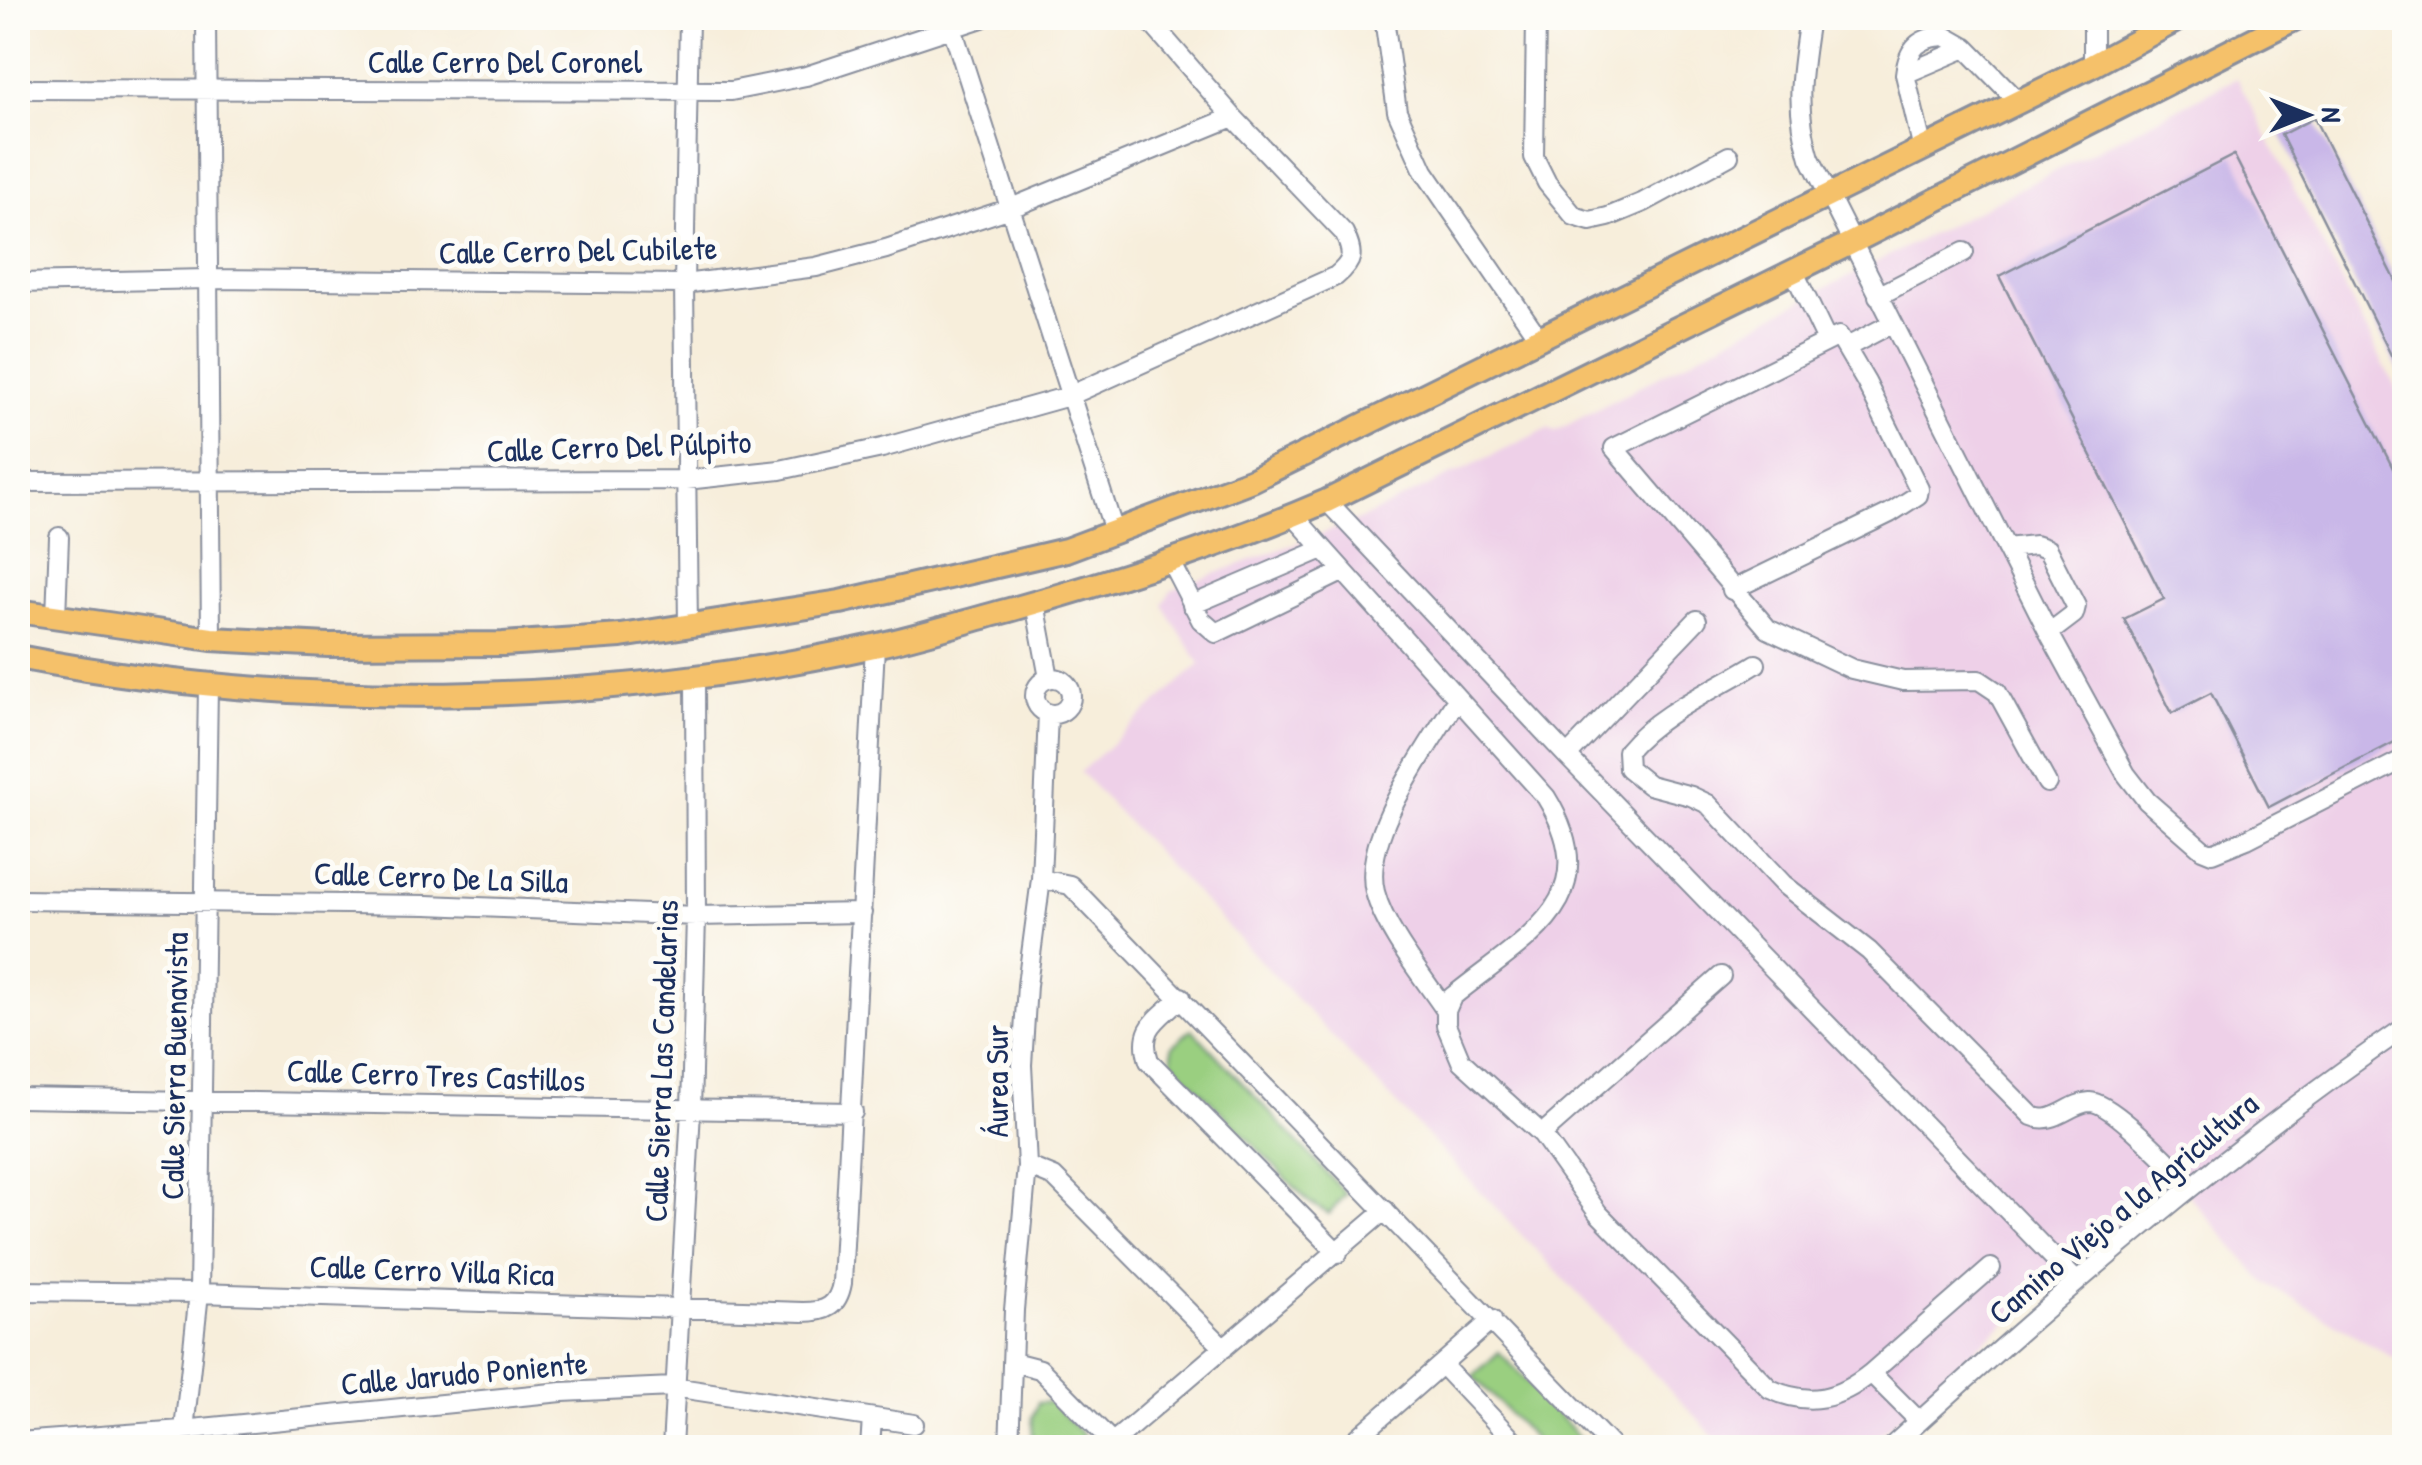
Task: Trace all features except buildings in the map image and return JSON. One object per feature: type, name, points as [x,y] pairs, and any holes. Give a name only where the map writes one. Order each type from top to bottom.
[{"type":"main road","points":[[18,611],[211,639],[328,645],[503,644],[688,627],[840,602],[1066,550],[1252,480],[2093,64],[2177,18]]},
{"type":"main road","points":[[18,657],[208,685],[398,694],[586,690],[876,646],[1035,603],[1171,562],[1327,501],[1794,272],[2296,18]]},
{"type":"street","points":[[206,18],[211,639]]},
{"type":"street","points":[[688,627],[684,284],[689,18]]},
{"type":"street","name":"Calle Cerro Del Coronel","points":[[18,90],[689,91],[762,87],[951,24],[982,18]]},
{"type":"street","points":[[1147,18],[1232,118]]},
{"type":"street","points":[[1384,18],[1396,111],[1424,171],[1538,337]]},
{"type":"street","points":[[1536,18],[1534,156],[1547,182],[1574,216],[1590,221],[1608,217],[1729,156]]},
{"type":"street","points":[[1808,18],[1798,91],[1810,158],[2049,633],[2138,792],[2202,849],[2212,853],[2404,759]]},
{"type":"street","points":[[2092,18],[2093,64]]},
{"type":"street","points":[[951,24],[1114,531]]},
{"type":"street","points":[[1922,146],[1905,74],[1912,48],[1919,41],[1945,36],[1966,48],[2017,100]]},
{"type":"street","name":"Calle Cerro Del Cubilete","points":[[18,283],[208,279],[684,284],[816,268],[1010,208],[1232,118]]},
{"type":"street","name":"Calle Cerro Del Púlpito","points":[[18,482],[686,480],[780,470],[882,448],[1068,396],[1336,276],[1349,266],[1353,252],[1344,233],[1232,118]]},
{"type":"street","points":[[1878,296],[1964,252]]},
{"type":"street","points":[[1794,272],[1827,340]]},
{"type":"street","points":[[1848,348],[1891,324]]},
{"type":"street","points":[[1732,590],[1918,495],[1840,336],[1614,448],[1732,590],[1768,630],[1852,669],[1903,681],[1979,680],[1988,684],[1997,692],[2047,784]]},
{"type":"street","points":[[1327,501],[1567,756],[2077,1282]]},
{"type":"street","points":[[1294,516],[1546,797],[1568,838],[1568,881],[1552,915],[1452,997],[1446,1011]]},
{"type":"street","points":[[56,618],[59,538]]},
{"type":"street","points":[[2006,548],[2042,546],[2054,563],[2076,610],[2049,633]]},
{"type":"street","points":[[1192,605],[1322,549]]},
{"type":"street","points":[[1171,562],[1206,628],[1223,632],[1342,572]]},
{"type":"street","name":"Áurea Sur","points":[[1035,603],[1049,678]]},
{"type":"street","points":[[1567,756],[1697,620]]},
{"type":"street","points":[[853,1112],[876,646]]},
{"type":"street","points":[[1756,664],[1670,714],[1645,734],[1627,750],[1628,768],[1648,785],[1708,804],[1784,884],[1868,951],[2032,1116],[2048,1119],[2085,1103],[2106,1106],[2192,1185]]},
{"type":"street","name":"Calle Sierra Las Candelarias","points":[[672,1448],[691,1112],[696,916],[694,676]]},
{"type":"street","name":"Áurea Sur","points":[[1049,678],[1061,679],[1071,694],[1065,710],[1048,714],[1038,707],[1034,695],[1038,684],[1049,678]]},
{"type":"street","name":"Calle Sierra Buenavista","points":[[182,1439],[200,1293],[208,685]]},
{"type":"street","points":[[1457,698],[1384,823],[1374,851],[1375,891],[1386,918],[1446,1011],[1449,1039],[1461,1061],[1542,1134],[1598,1213],[1770,1388],[1790,1398],[1830,1398],[1851,1390],[1991,1268]]},
{"type":"street","name":"Áurea Sur","points":[[1009,1448],[1014,1310],[1026,1166],[1027,985],[1041,879],[1048,714]]},
{"type":"street","points":[[1041,879],[1070,885],[1614,1448]]},
{"type":"street","name":"Calle Cerro De La Silla","points":[[18,900],[427,905],[696,916],[862,914]]},
{"type":"street","points":[[1542,1134],[1721,976]]},
{"type":"street","points":[[1181,997],[1147,1031],[1144,1044],[1149,1061],[1338,1253]]},
{"type":"street","name":"Camino Viejo a la Agricultura","points":[[1890,1448],[2192,1185],[2304,1097],[2404,1028]]},
{"type":"street","name":"Calle Cerro Tres Castillos","points":[[18,1098],[204,1098],[691,1112],[853,1112]]},
{"type":"street","name":"Calle Cerro Villa Rica","points":[[18,1291],[820,1312],[840,1297],[853,1112]]},
{"type":"street","points":[[1026,1166],[1054,1178],[1224,1348]]},
{"type":"street","points":[[1014,1362],[1040,1370],[1110,1445],[1385,1210]]},
{"type":"street","points":[[1346,1448],[1492,1320]]},
{"type":"street","points":[[1442,1365],[1520,1448]]},
{"type":"street","points":[[1872,1373],[1919,1421]]},
{"type":"street","name":"Calle Jarudo Poniente","points":[[18,1442],[182,1439],[562,1392],[673,1387],[914,1424]]},
{"type":"street","points":[[870,1448],[872,1418]]},
{"type":"shaded area","points":[[2237,78],[2404,404],[2404,1364],[2264,1282],[2172,1176],[1865,1447],[1724,1447],[1080,772],[1200,664],[1163,605],[1171,590],[1361,519],[1548,428],[1556,431],[1806,298]]},
{"type":"green space","points":[[1192,1029],[1346,1194],[1329,1214],[1309,1202],[1172,1061],[1172,1046]]},
{"type":"green space","points":[[1499,1352],[1588,1447],[1542,1447],[1473,1376]]},
{"type":"green space","points":[[1051,1402],[1083,1435],[1082,1447],[1033,1447],[1032,1417],[1038,1403]]}]
